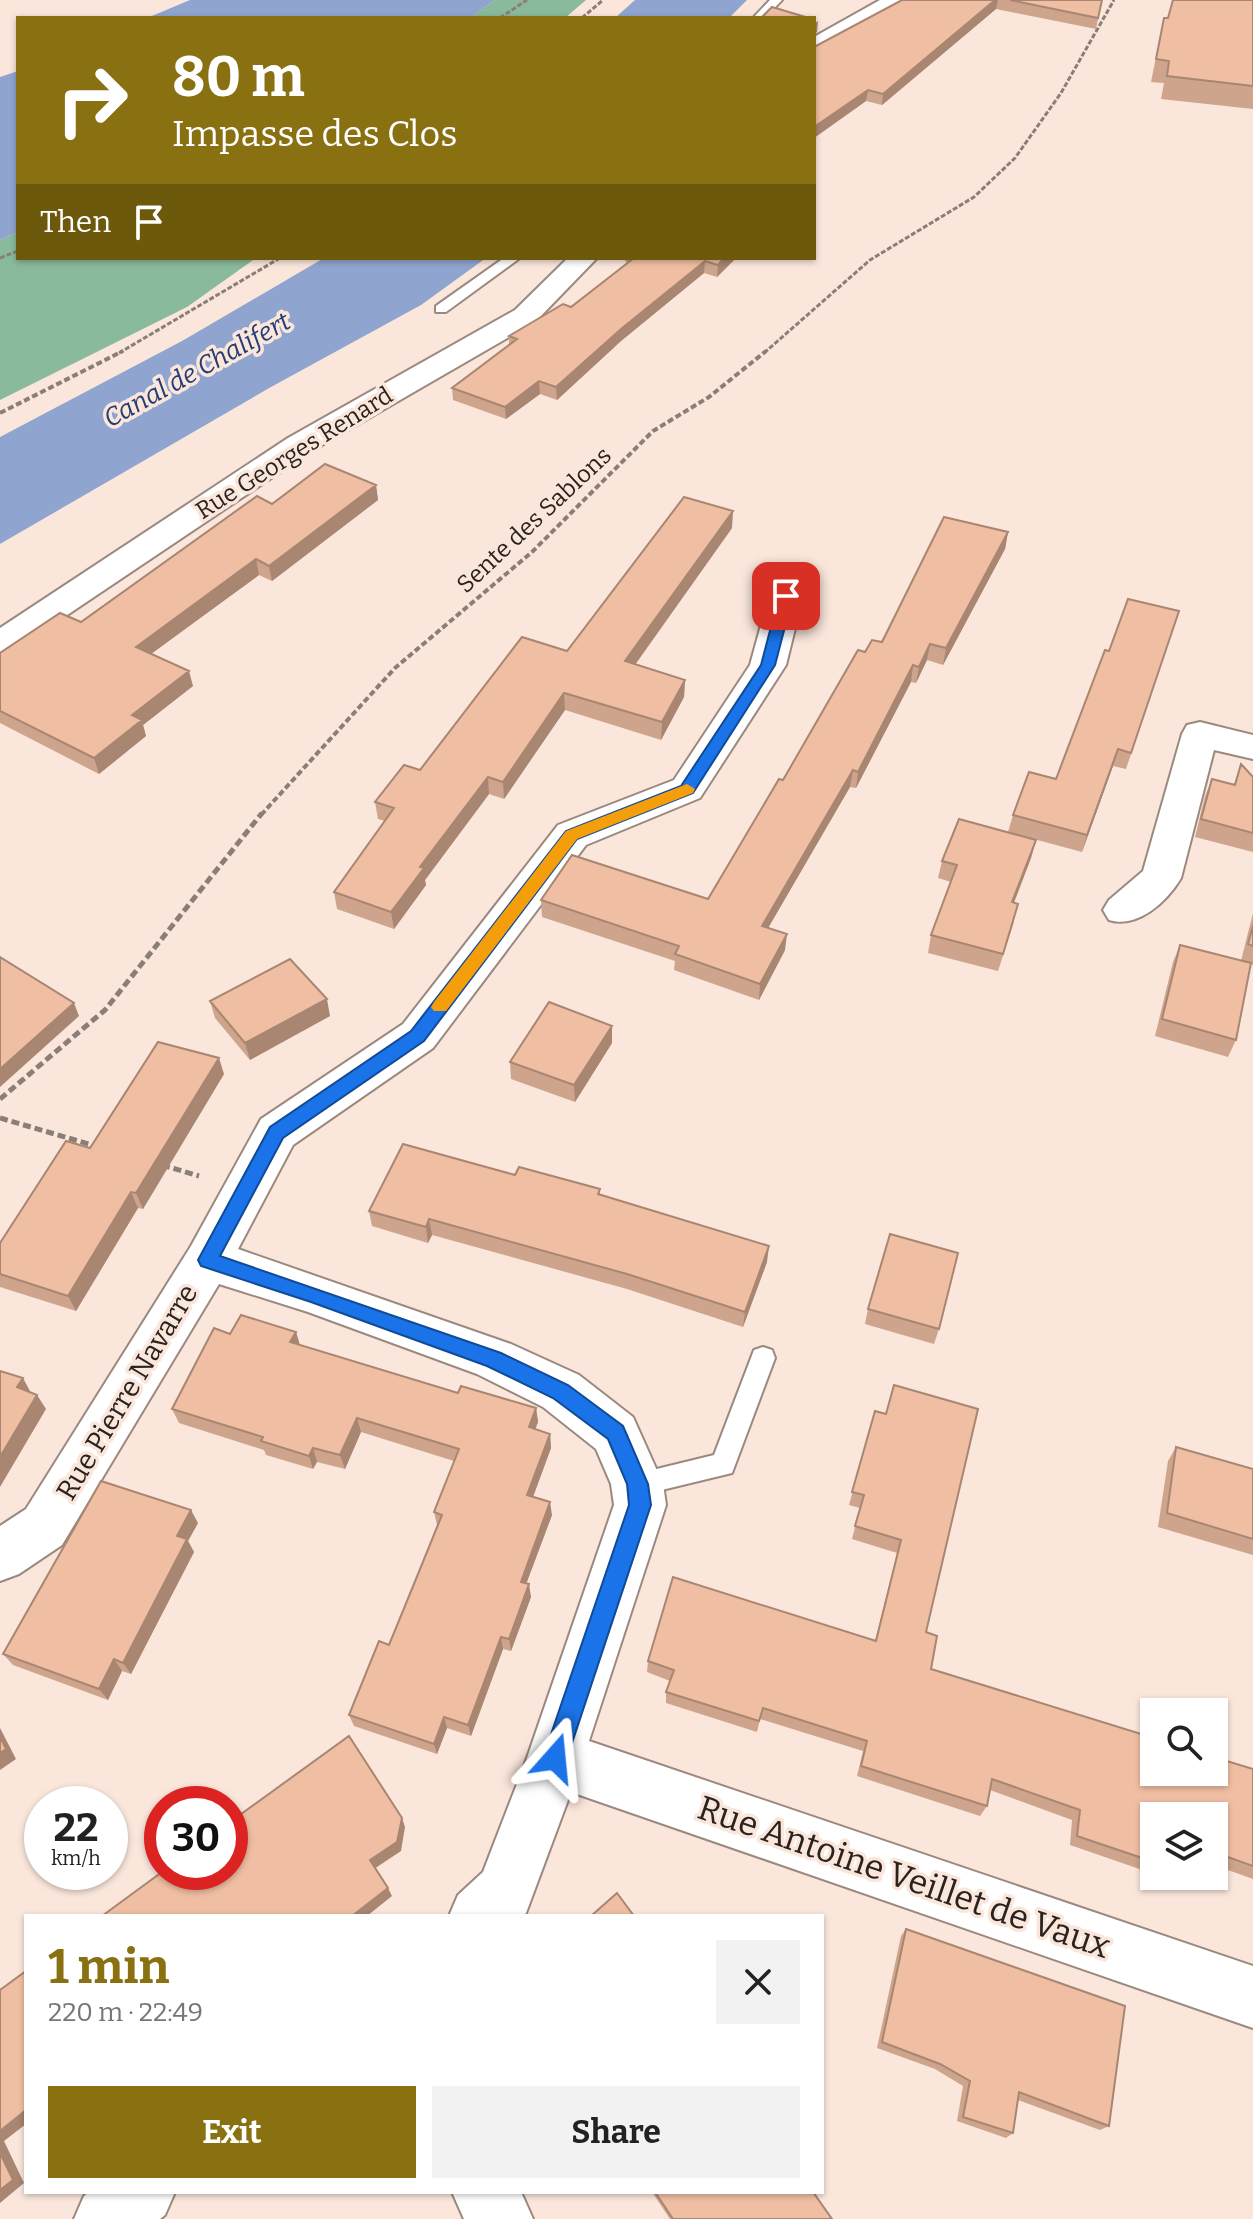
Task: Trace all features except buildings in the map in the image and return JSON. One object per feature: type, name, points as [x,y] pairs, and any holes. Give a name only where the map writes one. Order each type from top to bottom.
[{"type":"street","points":[[816,46],[896,0]]},
{"type":"street","name":"Rue Georges Renard","points":[[0,644],[299,445],[525,316],[581,260]]},
{"type":"street","points":[[208,1260],[277,1132],[418,1036],[572,835],[687,789],[768,665],[786,596]]},
{"type":"street","points":[[1123,910],[1161,878],[1200,734],[1253,747]]},
{"type":"street","name":"Rue Pierre Navarre","points":[[0,1556],[44,1527],[208,1260],[312,1293],[494,1359],[561,1391],[615,1433],[637,1484],[640,1505],[555,1758],[505,1892],[481,1914]]},
{"type":"street","name":"Rue Antoine Veillet de Vaux","points":[[555,1758],[1253,1997]]},
{"type":"street","points":[[107,2219],[139,2194]]},
{"type":"street","points":[[486,2194],[500,2219]]},
{"type":"lane","points":[[761,16],[776,0]]},
{"type":"lane","points":[[441,309],[510,260]]},
{"type":"lane","points":[[637,1484],[723,1465],[763,1358]]},
{"type":"path","points":[[503,16],[527,0]]},
{"type":"path","points":[[584,16],[603,0]]},
{"type":"path","name":"Sente des Sablons","points":[[0,1099],[105,1010],[256,820],[395,668],[532,552],[653,431],[709,397],[870,260],[974,197],[1015,158],[1061,93],[1114,0]]},
{"type":"path","points":[[0,413],[117,354],[277,260]]},
{"type":"path","points":[[0,1118],[107,1149]]},
{"type":"path","points":[[153,1163],[245,1190]]},
{"type":"green space","points":[[495,0],[586,0],[567,16],[473,16]]},
{"type":"green space","points":[[16,233],[16,260],[253,260],[187,307],[0,400],[0,240]]},
{"type":"water","points":[[190,0],[495,0],[473,16],[152,16]]},
{"type":"water","points":[[635,0],[747,0],[731,16],[617,16]]},
{"type":"water","points":[[16,72],[16,233],[0,240],[0,77]]},
{"type":"water","name":"Canal de Chalifert","points":[[321,260],[483,260],[421,305],[271,387],[0,544],[0,437],[182,341]]},
{"type":"slow traffic","points":[[440,1007],[572,835],[687,789]]},
{"type":"route","points":[[555,1758],[640,1505],[637,1484],[615,1433],[561,1391],[494,1359],[312,1293],[208,1260],[277,1132],[418,1036],[572,835],[687,789],[768,665],[786,596]]}]
